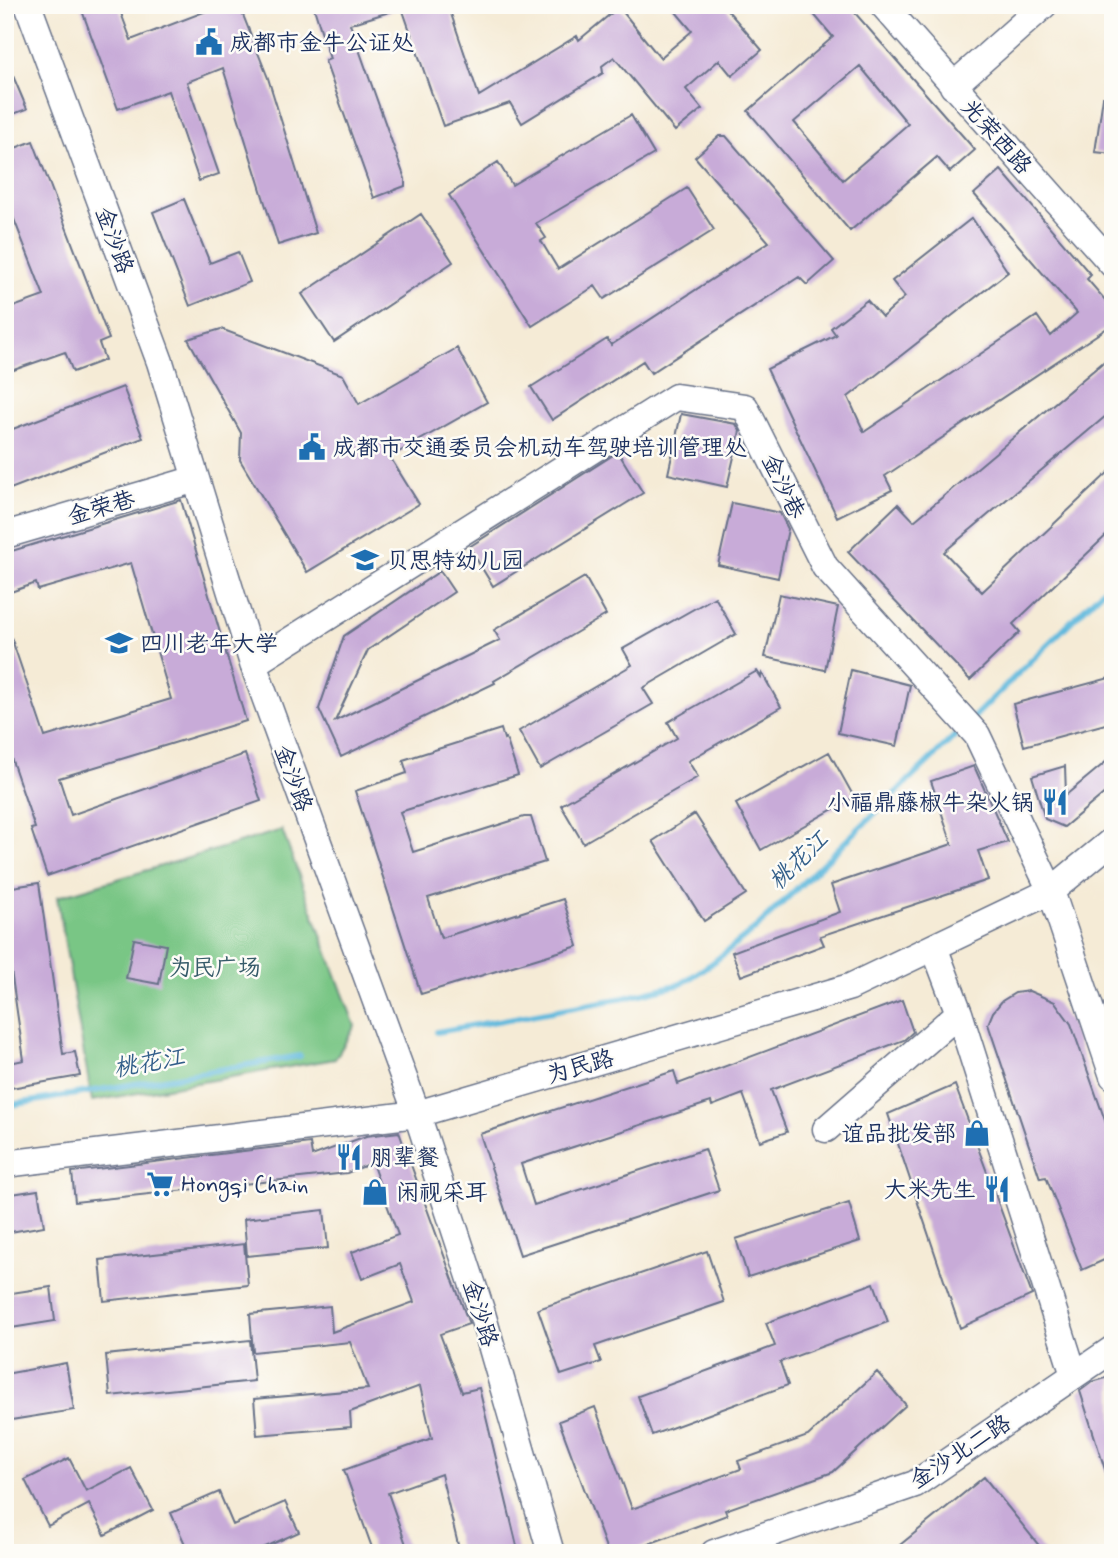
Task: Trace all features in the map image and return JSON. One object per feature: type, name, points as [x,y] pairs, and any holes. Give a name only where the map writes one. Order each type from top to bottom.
[{"type":"street","name":"金沙路","points":[[28,5],[160,362],[253,664],[417,1114],[481,1310],[551,1553]]},
{"type":"street","name":"光荣西路","points":[[883,5],[1113,265]]},
{"type":"street","points":[[953,86],[1044,5]]},
{"type":"street","name":"金沙巷","points":[[253,664],[676,397],[745,407],[825,567],[976,735],[1051,891],[1113,1076]]},
{"type":"street","name":"金荣巷","points":[[5,535],[196,479]]},
{"type":"street","name":"为民路","points":[[5,1164],[417,1114],[850,987],[1051,891],[1113,840]]},
{"type":"street","points":[[934,947],[959,1013],[1074,1375]]},
{"type":"street","points":[[825,1129],[959,1013]]},
{"type":"street","name":"金沙北二路","points":[[714,1553],[915,1484],[1113,1349]]},
{"type":"green space","name":"为民广场","points":[[282,830],[355,1026],[335,1059],[92,1101],[57,897]]},
{"type":"building","points":[[80,5],[118,5],[131,40],[222,5],[239,5],[268,78],[316,233],[278,245],[223,68],[187,82],[219,174],[199,181],[168,91],[118,109]]},
{"type":"building","points":[[313,5],[398,5],[399,9],[350,24],[405,179],[405,186],[374,198],[325,61],[330,59]]},
{"type":"building","points":[[401,5],[448,5],[479,96],[577,36],[579,40],[619,7],[660,58],[692,31],[670,5],[723,5],[762,50],[732,76],[719,60],[686,89],[702,109],[675,131],[614,57],[602,66],[603,73],[522,123],[510,103],[443,126]]},
{"type":"building","points":[[806,5],[848,5],[975,150],[950,172],[937,157],[850,231],[748,111],[833,37]],"holes":[[[860,66],[908,124],[843,180],[794,122]]]},
{"type":"building","points":[[5,57],[27,109],[5,117]]},
{"type":"building","points":[[1103,97],[1113,98],[1113,154],[1095,152]]},
{"type":"building","points":[[631,115],[654,154],[536,223],[546,238],[541,241],[558,269],[687,188],[714,230],[604,299],[595,286],[532,326],[449,195],[498,162],[512,185]]},
{"type":"building","points":[[719,136],[726,136],[834,261],[807,285],[799,277],[651,373],[643,361],[552,420],[531,387],[607,339],[611,345],[769,242],[695,157]]},
{"type":"building","points":[[33,141],[109,339],[99,343],[105,360],[73,372],[65,352],[5,373],[5,310],[44,296],[5,196],[5,152]]},
{"type":"building","points":[[1001,170],[1091,275],[1087,279],[1113,309],[1113,324],[885,476],[892,490],[837,517],[767,369],[836,335],[831,328],[867,300],[882,317],[905,297],[892,281],[972,218],[1008,272],[848,397],[864,432],[1037,316],[1051,336],[1077,313],[974,194]]},
{"type":"building","points":[[184,199],[210,263],[238,252],[250,282],[190,306],[153,212]]},
{"type":"building","points":[[421,214],[453,262],[334,342],[302,294]]},
{"type":"building","name":"成都市交通委员会机动车驾驶培训管理处","points":[[221,329],[343,375],[359,404],[457,348],[487,402],[390,457],[419,504],[307,572],[240,460],[241,433],[188,339]]},
{"type":"building","points":[[1113,354],[1113,410],[944,552],[982,592],[1113,468],[1113,529],[1013,624],[1020,632],[970,680],[848,552],[898,504],[914,521]]},
{"type":"building","points":[[123,387],[143,438],[5,491],[5,432]]},
{"type":"building","points":[[681,414],[736,424],[740,431],[727,487],[668,474]]},
{"type":"building","points":[[618,452],[643,493],[493,586],[469,547]]},
{"type":"building","points":[[181,500],[246,721],[59,778],[71,815],[245,754],[261,801],[47,876],[31,829],[35,828],[5,740],[5,629],[8,628],[45,737],[171,699],[131,563],[38,590],[36,583],[5,594],[5,553]]},
{"type":"building","points":[[732,503],[780,513],[788,529],[778,578],[718,565]]},
{"type":"building","points":[[440,571],[454,592],[368,650],[335,721],[500,640],[494,630],[585,577],[606,615],[494,681],[495,683],[341,757],[319,709],[344,636]]},
{"type":"building","points":[[779,594],[838,607],[825,670],[765,657]]},
{"type":"building","points":[[715,597],[736,634],[643,688],[653,704],[540,769],[519,731],[632,665],[623,649]]},
{"type":"building","points":[[851,670],[910,685],[897,746],[838,733]]},
{"type":"building","points":[[757,671],[761,677],[762,673],[781,707],[688,761],[698,777],[583,843],[561,805],[677,738],[668,722]]},
{"type":"building","points":[[1113,677],[1113,722],[1024,746],[1013,704]]},
{"type":"building","points":[[501,729],[518,775],[400,812],[413,852],[531,817],[545,862],[428,898],[441,938],[563,899],[578,946],[421,994],[355,791],[407,773],[403,760]]},
{"type":"building","points":[[829,752],[854,797],[761,850],[736,804]]},
{"type":"building","points":[[1113,756],[1113,786],[1064,827],[1045,819],[1032,776],[1065,766],[1066,795]]},
{"type":"building","points":[[974,766],[1008,842],[978,851],[988,880],[820,936],[824,945],[741,976],[732,952],[840,912],[831,885],[952,844],[931,781]]},
{"type":"building","points":[[695,814],[746,894],[704,921],[653,841]]},
{"type":"building","points":[[39,883],[63,1054],[75,1052],[80,1076],[5,1089],[5,1064],[24,1060],[5,929],[5,888]]},
{"type":"building","points":[[134,939],[166,945],[159,984],[126,978]]},
{"type":"building","points":[[1029,991],[1055,1002],[1071,1024],[1113,1143],[1113,1162],[1106,1163],[1113,1182],[1113,1256],[1082,1270],[1046,1177],[1040,1178],[988,1024],[1002,1001],[1015,993]]},
{"type":"building","points":[[902,1000],[913,1032],[904,1040],[771,1090],[787,1132],[760,1141],[743,1094],[712,1106],[711,1102],[521,1164],[534,1205],[705,1149],[719,1190],[520,1255],[480,1134],[674,1071],[678,1084]]},
{"type":"building","points":[[955,1085],[1032,1295],[960,1328],[888,1114]]},
{"type":"building","points":[[399,1132],[469,1324],[440,1334],[462,1392],[479,1388],[518,1550],[506,1553],[460,1553],[441,1474],[388,1493],[409,1553],[374,1553],[344,1470],[432,1438],[420,1386],[350,1412],[351,1427],[257,1435],[254,1399],[368,1389],[350,1342],[253,1352],[250,1314],[330,1306],[332,1332],[414,1302],[400,1264],[362,1279],[352,1252],[398,1235],[372,1163],[347,1173],[75,1202],[72,1172],[310,1143],[312,1156],[366,1136]]},
{"type":"building","points":[[38,1190],[44,1226],[5,1233],[5,1195]]},
{"type":"building","points":[[849,1203],[860,1241],[748,1277],[736,1239]]},
{"type":"building","points":[[324,1210],[328,1248],[247,1256],[244,1219]]},
{"type":"building","points":[[244,1244],[248,1285],[104,1301],[100,1260]]},
{"type":"building","points":[[707,1251],[724,1302],[595,1346],[601,1362],[561,1375],[538,1309]]},
{"type":"building","points":[[874,1283],[888,1322],[780,1362],[788,1385],[652,1435],[638,1396],[775,1346],[766,1323]]},
{"type":"building","points":[[51,1287],[55,1321],[5,1329],[5,1294]]},
{"type":"building","points":[[250,1340],[254,1381],[110,1396],[106,1355]]},
{"type":"building","points":[[66,1363],[74,1410],[5,1421],[5,1374]]},
{"type":"building","points":[[877,1372],[906,1405],[833,1472],[725,1510],[727,1515],[624,1553],[608,1553],[559,1421],[595,1407],[632,1509],[741,1469],[738,1461],[808,1436]]},
{"type":"building","points":[[1113,1376],[1113,1481],[1109,1482],[1080,1391],[1092,1382]]},
{"type":"building","points":[[69,1458],[86,1491],[131,1468],[153,1510],[105,1535],[89,1504],[48,1526],[25,1480]]},
{"type":"building","points":[[984,1477],[1045,1553],[890,1553]]},
{"type":"building","points":[[219,1492],[233,1525],[285,1502],[299,1532],[252,1553],[189,1553],[171,1513]]},
{"type":"waterway","name":"桃花江","points":[[972,719],[1113,580]]},
{"type":"waterway","name":"桃花江","points":[[437,1032],[624,998],[681,984],[755,929],[962,729]]},
{"type":"waterway","name":"桃花江","points":[[5,1106],[300,1056]]},
{"type":"place","name":"成都市金牛公证处","points":[[209,42]]},
{"type":"place","name":"成都市交通委员会机动车驾驶培训管理处","points":[[312,447]]},
{"type":"place","name":"贝思特幼儿园","points":[[365,560]]},
{"type":"place","name":"四川老年大学","points":[[119,643]]},
{"type":"place","name":"小福鼎藤椒牛杂火锅","points":[[1055,802]]},
{"type":"place","name":"谊品批发部","points":[[977,1133]]},
{"type":"place","name":"朋辈餐","points":[[349,1157]]},
{"type":"place","name":"Hongqi Chain","points":[[160,1184]]},
{"type":"place","name":"大米先生","points":[[997,1189]]},
{"type":"place","name":"闲视采耳","points":[[375,1192]]}]
